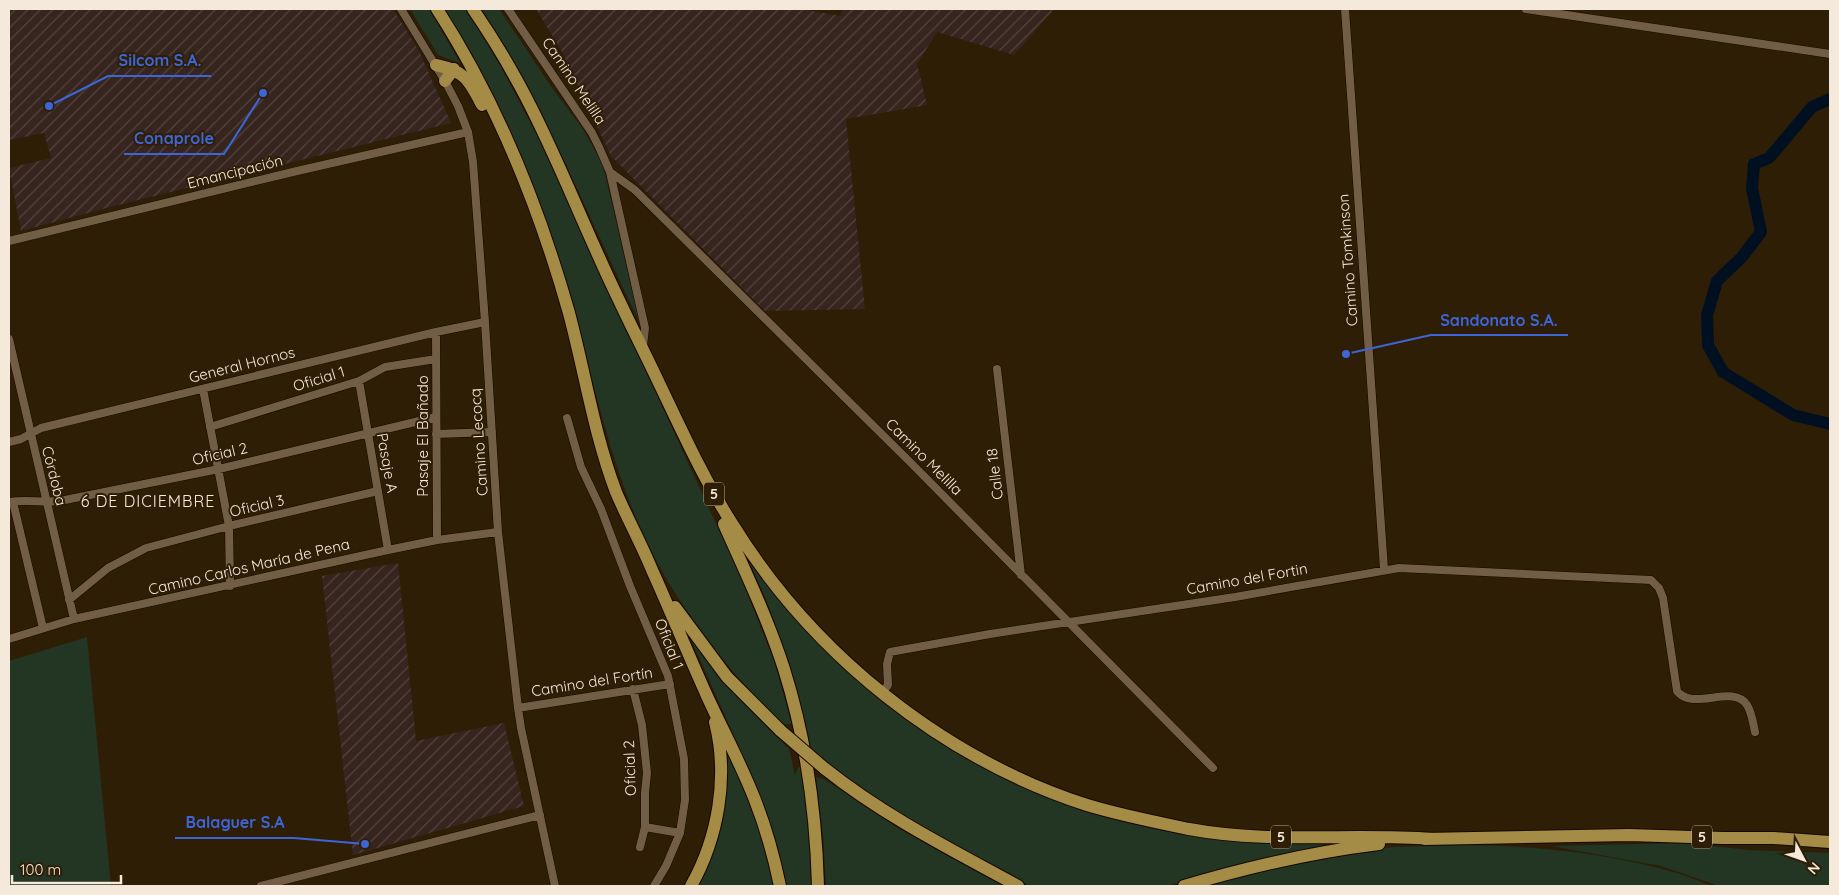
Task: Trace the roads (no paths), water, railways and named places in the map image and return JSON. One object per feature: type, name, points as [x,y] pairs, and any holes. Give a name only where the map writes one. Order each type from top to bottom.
[{"type":"highway","points":[[437,9],[480,83],[522,175],[541,225],[568,313],[600,446],[617,493],[756,802],[772,851],[780,886]]},
{"type":"highway","name":"5","points":[[474,9],[522,89],[642,348],[702,472],[732,525],[776,587],[811,628],[843,660],[882,693],[916,718],[973,755],[1046,790],[1087,805],[1132,817],[1192,829],[1232,834],[1287,837],[1405,837],[1432,839],[1629,836],[1830,842]]},
{"type":"highway","points":[[436,65],[454,69],[468,81],[476,93],[508,161],[522,175]]},
{"type":"highway","points":[[445,81],[454,69]]},
{"type":"highway","points":[[702,472],[772,637],[793,702],[810,786],[817,849],[818,886]]},
{"type":"highway","points":[[651,566],[670,600],[727,677],[781,732],[848,788],[886,812],[1018,886]]},
{"type":"highway","points":[[691,886],[704,861],[710,844],[717,815],[719,796],[719,746],[716,727],[707,696]]},
{"type":"highway","points":[[1812,840],[1830,836]]},
{"type":"highway","points":[[1184,886],[1307,855],[1346,848],[1432,839]]},
{"type":"street","name":"Camino Lecocq","points":[[401,9],[445,81],[458,106],[468,132],[485,322],[498,532],[518,708],[555,886]]},
{"type":"street","name":"Camino Melilla","points":[[508,9],[592,134],[610,172],[644,328],[642,348]]},
{"type":"street","name":"Camino Tomkinson","points":[[1345,9],[1384,569]]},
{"type":"street","points":[[1526,9],[1830,54]]},
{"type":"street","name":"Emancipación","points":[[9,241],[468,132]]},
{"type":"street","name":"Camino Melilla","points":[[610,172],[635,190],[1213,768]]},
{"type":"street","name":"General Hornos","points":[[9,442],[21,439],[40,428],[436,332],[485,322]]},
{"type":"street","name":"Pasaje El Bañado","points":[[436,332],[437,540]]},
{"type":"street","name":"Córdoba","points":[[9,339],[74,619]]},
{"type":"street","name":"Oficial 1","points":[[210,427],[359,381],[385,367],[436,359]]},
{"type":"street","name":"Calle 18","points":[[997,369],[1021,575]]},
{"type":"street","name":"Pasaje A","points":[[359,381],[388,550]]},
{"type":"street","points":[[202,389],[229,526],[230,586]]},
{"type":"street","name":"Oficial 2","points":[[11,502],[26,500],[46,503],[219,469],[436,417]]},
{"type":"street","name":"Oficial 1","points":[[567,418],[581,467],[601,509],[630,586],[668,676],[684,759],[685,800],[680,834],[666,866],[654,886]]},
{"type":"street","points":[[436,434],[492,432]]},
{"type":"street","name":"Oficial 3","points":[[69,600],[103,572],[146,548],[229,526],[378,491]]},
{"type":"street","points":[[11,502],[43,628]]},
{"type":"street","name":"Camino Carlos María de Pena","points":[[9,639],[74,619],[388,550],[437,540],[498,532]]},
{"type":"street","name":"Camino del Fortin","points":[[882,693],[888,685],[887,664],[890,652],[1068,622],[1236,597],[1398,568],[1644,579],[1654,582],[1659,588],[1664,603],[1677,691],[1687,698],[1731,696],[1740,699],[1748,706],[1755,732]]},
{"type":"street","name":"Camino del Fortín","points":[[518,708],[670,684]]},
{"type":"street","name":"Oficial 2","points":[[633,690],[642,725],[646,762],[645,828],[640,847]]},
{"type":"street","points":[[261,886],[540,815]]},
{"type":"street","points":[[645,828],[680,834]]},
{"type":"waterway","points":[[1830,99],[1812,107],[1769,158],[1754,164],[1752,188],[1761,232],[1742,257],[1717,281],[1707,315],[1708,345],[1723,372],[1793,415],[1830,424]]},
{"type":"place","name":"Conaprole","points":[[263,93]]},
{"type":"place","name":"Silcom S.A.","points":[[49,106]]},
{"type":"place","name":"Sandonato S.A.","points":[[1346,354]]},
{"type":"place","name":"Balaguer S.A","points":[[365,844]]},
{"type":"district","name":"6 DE DICIEMBRE","points":[[148,501]]}]
